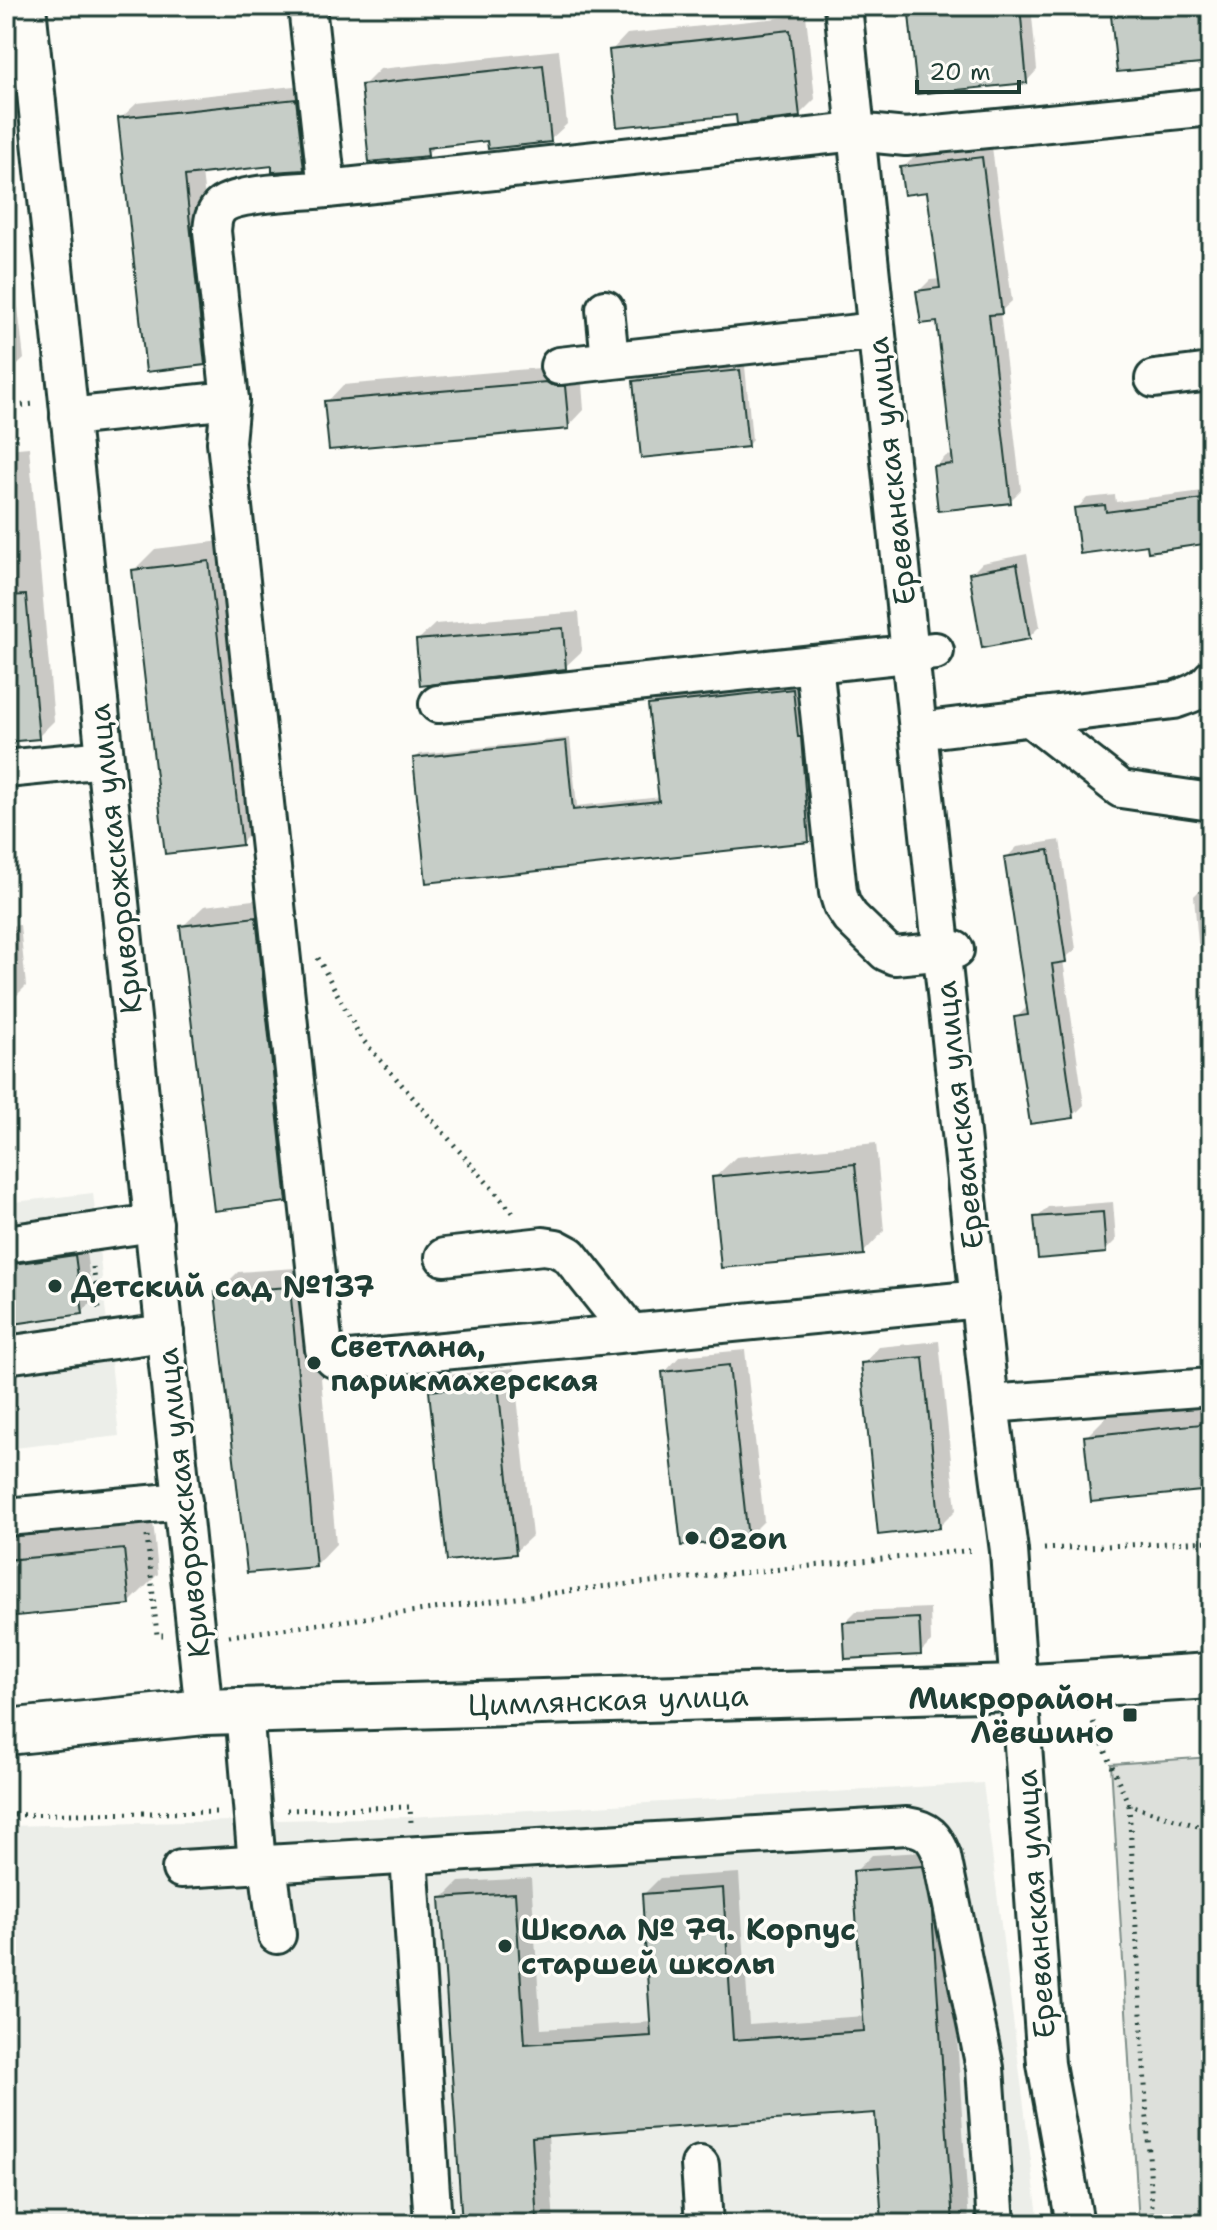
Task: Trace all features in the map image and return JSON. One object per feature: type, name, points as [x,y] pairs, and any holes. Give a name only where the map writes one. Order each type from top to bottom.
[{"type":"main road","name":"Цимлянская улица","points":[[6,1732],[224,1711],[1017,1688],[1211,1676]]},
{"type":"street","name":"Криворожская улица","points":[[27,6],[183,1501],[224,1711],[252,1811],[277,1935]]},
{"type":"street","points":[[307,6],[327,189]]},
{"type":"street","name":"Ереванская улица","points":[[843,6],[876,331],[922,652],[918,731],[948,951],[990,1404],[1009,1551],[1046,2064],[1075,2224]]},
{"type":"street","points":[[980,1299],[350,1360],[334,1359],[324,1349],[226,442],[230,400],[213,217],[222,205],[239,198],[856,132],[906,137],[1211,107]]},
{"type":"street","points":[[605,309],[610,360]]},
{"type":"street","points":[[559,366],[876,331]]},
{"type":"street","points":[[1154,379],[1211,372]]},
{"type":"street","points":[[69,417],[230,400]]},
{"type":"street","points":[[438,704],[922,652]]},
{"type":"street","points":[[814,664],[838,892],[842,905],[886,952],[895,956],[948,951]]},
{"type":"street","points":[[918,731],[1174,700],[1191,694],[1211,679]]},
{"type":"street","points":[[1029,717],[1121,789],[1211,802]]},
{"type":"street","points":[[6,769],[105,759]]},
{"type":"street","points":[[6,1244],[154,1223]]},
{"type":"street","points":[[444,1257],[543,1246],[556,1248],[569,1255],[631,1333]]},
{"type":"street","points":[[6,1355],[165,1333]]},
{"type":"street","points":[[990,1404],[1211,1387]]},
{"type":"street","points":[[6,1517],[183,1501]]},
{"type":"street","points":[[181,1869],[907,1826],[924,1828],[937,1841],[942,1856],[985,2068],[996,2224]]},
{"type":"street","points":[[409,1856],[433,2224]]},
{"type":"street","points":[[700,2165],[704,2224]]},
{"type":"path","points":[[316,954],[361,1038],[543,1246]]},
{"type":"path","points":[[88,1232],[104,1342]]},
{"type":"path","points":[[237,1636],[599,1587],[972,1550],[1211,1541]]},
{"type":"path","points":[[1091,1718],[1129,1805],[1153,2224]]},
{"type":"path","points":[[1129,1805],[1211,1830]]},
{"type":"path","points":[[6,1815],[410,1807],[410,1817]]},
{"type":"shaded area","name":"Детский сад №137","points":[[93,1193],[119,1436],[6,1449],[6,1203]]},
{"type":"shaded area","points":[[1211,1757],[1211,2224],[1139,2224],[1111,1764]]},
{"type":"shaded area","name":"Школа № 79. Корпус старшей школы","points":[[983,1783],[1039,2224],[6,2224],[6,1826],[410,1817]]},
{"type":"building","points":[[1020,6],[1027,83],[917,94],[909,14]]},
{"type":"building","points":[[1110,6],[1211,6],[1211,63],[1117,72]]},
{"type":"building","points":[[790,30],[800,117],[737,124],[736,115],[617,127],[609,50]]},
{"type":"building","points":[[543,65],[551,142],[488,149],[487,141],[427,148],[428,156],[369,162],[361,85]]},
{"type":"building","points":[[296,99],[304,170],[272,172],[272,166],[185,176],[205,365],[146,372],[118,118]]},
{"type":"building","points":[[982,157],[1002,314],[989,315],[1011,503],[938,511],[933,466],[953,464],[937,322],[921,324],[916,291],[940,288],[927,192],[904,195],[900,167]]},
{"type":"building","points":[[740,370],[748,447],[641,458],[633,381]]},
{"type":"building","points":[[546,382],[565,386],[569,429],[329,450],[324,401]]},
{"type":"building","points":[[1211,498],[1211,543],[1148,552],[1147,545],[1080,554],[1074,508],[1105,505],[1106,512]]},
{"type":"building","points":[[209,561],[242,845],[165,854],[132,570]]},
{"type":"building","points":[[1017,564],[1030,639],[982,648],[969,573]]},
{"type":"building","points":[[26,595],[39,739],[6,742],[6,596]]},
{"type":"building","points":[[563,628],[566,669],[420,686],[416,640]]},
{"type":"building","points":[[793,689],[798,737],[801,737],[809,842],[426,883],[413,758],[566,741],[573,810],[659,801],[648,705]]},
{"type":"building","points":[[1049,850],[1066,962],[1052,964],[1074,1118],[1030,1124],[1014,1017],[1028,1015],[1004,857]]},
{"type":"building","points":[[256,917],[287,1202],[214,1211],[180,926]]},
{"type":"building","points":[[855,1164],[864,1255],[721,1268],[712,1177]]},
{"type":"building","points":[[1103,1212],[1106,1253],[1038,1259],[1034,1217]]},
{"type":"building","points":[[75,1255],[83,1314],[6,1325],[6,1265]]},
{"type":"building","points":[[290,1287],[316,1567],[247,1573],[215,1292]]},
{"type":"building","points":[[923,1357],[940,1528],[878,1535],[861,1363]]},
{"type":"building","points":[[729,1365],[748,1539],[681,1546],[662,1372]]},
{"type":"building","points":[[498,1384],[516,1554],[447,1561],[429,1391]]},
{"type":"building","points":[[1211,1423],[1211,1490],[1091,1502],[1084,1436]]},
{"type":"building","points":[[124,1549],[130,1605],[6,1617],[6,1560]]},
{"type":"building","points":[[919,1618],[921,1655],[845,1659],[843,1622]]},
{"type":"building","points":[[923,1866],[932,1912],[953,2224],[882,2224],[875,2113],[532,2137],[537,2224],[462,2224],[440,1898],[515,1893],[525,2044],[651,2036],[642,1894],[723,1888],[733,2040],[864,2031],[853,1871]]},
{"type":"place","name":"Детский сад №137","points":[[55,1286]]},
{"type":"place","name":"Светлана, парикмахерская","points":[[314,1363]]},
{"type":"place","name":"Ozon","points":[[692,1538]]},
{"type":"place","name":"Микрорайон Лёвшино","points":[[1130,1715]]},
{"type":"place","name":"Школа № 79. Корпус старшей школы","points":[[505,1946]]}]
